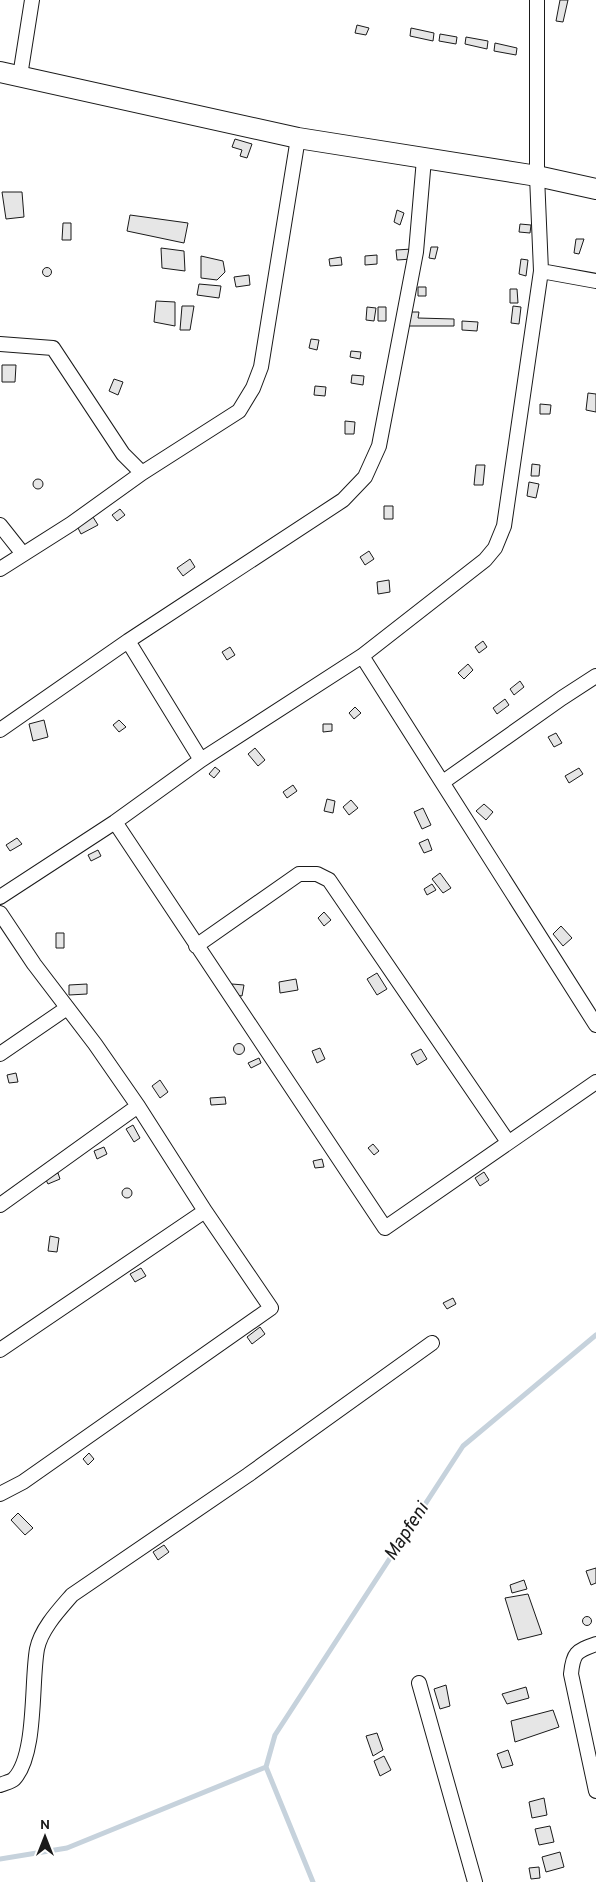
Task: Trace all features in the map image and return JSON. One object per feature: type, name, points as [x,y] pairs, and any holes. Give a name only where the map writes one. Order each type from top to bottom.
[{"type":"street","points":[[20,76],[32,0]]},
{"type":"street","points":[[0,897],[115,822],[201,760],[362,656],[485,560],[495,548],[504,526],[541,271],[537,176],[537,0]]},
{"type":"street","points":[[0,72],[298,138],[537,176],[596,189]]},
{"type":"street","points":[[0,569],[71,524],[142,473],[239,411],[253,388],[261,367],[298,138]]},
{"type":"street","points":[[0,730],[128,641],[343,500],[365,477],[379,446],[416,252],[424,158]]},
{"type":"street","points":[[541,271],[596,281]]},
{"type":"street","points":[[0,344],[54,348],[123,454],[142,473]]},
{"type":"street","points":[[0,525],[23,554]]},
{"type":"street","points":[[128,641],[201,760]]},
{"type":"street","points":[[362,656],[596,1026]]},
{"type":"street","points":[[443,782],[596,676]]},
{"type":"street","points":[[115,822],[385,1228],[596,1082]]},
{"type":"street","points":[[196,946],[299,874],[317,874],[329,880],[508,1142]]},
{"type":"street","points":[[0,913],[34,964],[95,1044],[138,1106],[205,1211],[271,1308],[23,1482],[0,1494]]},
{"type":"street","points":[[0,1054],[67,1008]]},
{"type":"street","points":[[0,1205],[138,1106]]},
{"type":"street","points":[[0,1350],[205,1211]]},
{"type":"street","points":[[0,1785],[13,1780],[24,1762],[30,1734],[38,1647],[52,1619],[72,1595],[248,1475],[432,1343]]},
{"type":"street","points":[[596,1644],[578,1650],[572,1660],[571,1674],[596,1791]]},
{"type":"street","points":[[419,1683],[475,1882]]},
{"type":"building","points":[[560,0],[568,0],[563,22],[556,21]]},
{"type":"building","points":[[357,25],[369,28],[366,35],[355,33]]},
{"type":"building","points":[[411,28],[434,33],[433,41],[410,36]]},
{"type":"building","points":[[440,34],[457,37],[456,44],[439,41]]},
{"type":"building","points":[[466,37],[488,41],[487,49],[465,44]]},
{"type":"building","points":[[495,43],[517,48],[516,55],[494,51]]},
{"type":"building","points":[[235,139],[252,144],[247,158],[240,156],[242,150],[232,147]]},
{"type":"building","points":[[2,192],[22,192],[24,217],[6,219]]},
{"type":"building","points":[[397,210],[404,213],[400,225],[394,222]]},
{"type":"building","points":[[130,215],[188,223],[184,243],[127,231]]},
{"type":"building","points":[[63,223],[71,223],[71,240],[62,240]]},
{"type":"building","points":[[520,224],[531,225],[530,233],[519,232]]},
{"type":"building","points":[[576,239],[584,239],[579,254],[574,253]]},
{"type":"building","points":[[431,247],[438,247],[435,259],[429,258]]},
{"type":"building","points":[[161,248],[184,251],[185,271],[162,268]]},
{"type":"building","points":[[412,249],[412,259],[397,260],[396,250]]},
{"type":"building","points":[[377,255],[377,264],[365,265],[365,256]]},
{"type":"building","points":[[201,256],[223,261],[225,272],[217,280],[201,278]]},
{"type":"building","points":[[341,257],[342,265],[330,266],[329,259]]},
{"type":"building","points":[[521,259],[528,260],[526,276],[519,274]]},
{"type":"building","points":[[47,267],[52,272],[47,277],[42,272]]},
{"type":"building","points":[[249,275],[250,285],[236,287],[234,277]]},
{"type":"building","points":[[199,284],[221,286],[219,298],[197,295]]},
{"type":"building","points":[[418,287],[426,287],[426,296],[418,296]]},
{"type":"building","points":[[510,289],[517,289],[518,303],[510,303]]},
{"type":"building","points":[[156,301],[175,302],[175,326],[154,322]]},
{"type":"building","points":[[182,306],[194,306],[190,330],[180,330]]},
{"type":"building","points":[[513,306],[521,307],[519,324],[511,323]]},
{"type":"building","points":[[367,307],[376,308],[374,321],[366,320]]},
{"type":"building","points":[[378,307],[386,307],[386,321],[378,321]]},
{"type":"building","points":[[409,312],[419,312],[418,318],[454,319],[454,326],[409,326]]},
{"type":"building","points":[[462,321],[478,322],[477,331],[462,330]]},
{"type":"building","points":[[311,339],[319,340],[317,350],[309,348]]},
{"type":"building","points":[[351,351],[361,352],[360,359],[350,357]]},
{"type":"building","points":[[2,365],[16,365],[15,382],[2,382]]},
{"type":"building","points":[[352,375],[364,376],[363,385],[351,383]]},
{"type":"building","points":[[114,379],[123,382],[118,395],[109,391]]},
{"type":"building","points":[[315,386],[326,387],[325,396],[314,395]]},
{"type":"building","points":[[588,393],[596,394],[596,412],[586,410]]},
{"type":"building","points":[[540,404],[551,405],[550,414],[540,414]]},
{"type":"building","points":[[345,421],[355,422],[354,434],[345,434]]},
{"type":"building","points":[[532,464],[540,465],[539,476],[531,476]]},
{"type":"building","points":[[476,465],[485,465],[483,485],[474,485]]},
{"type":"building","points":[[38,479],[43,484],[38,489],[33,484]]},
{"type":"building","points":[[529,482],[539,484],[536,498],[527,496]]},
{"type":"building","points":[[384,506],[393,506],[393,519],[384,519]]},
{"type":"building","points":[[120,509],[125,515],[117,521],[112,515]]},
{"type":"building","points":[[93,517],[98,525],[81,534],[77,526]]},
{"type":"building","points":[[369,551],[374,559],[365,565],[360,557]]},
{"type":"building","points":[[190,559],[195,567],[183,576],[177,568]]},
{"type":"building","points":[[389,580],[390,592],[378,594],[377,582]]},
{"type":"building","points":[[483,641],[487,647],[479,653],[475,647]]},
{"type":"building","points":[[230,647],[235,655],[227,660],[222,652]]},
{"type":"building","points":[[468,664],[473,670],[464,679],[458,673]]},
{"type":"building","points":[[520,681],[524,687],[514,695],[510,689]]},
{"type":"building","points":[[505,699],[509,705],[497,714],[493,708]]},
{"type":"building","points":[[355,707],[361,713],[354,719],[349,713]]},
{"type":"building","points":[[44,720],[48,737],[33,741],[29,724]]},
{"type":"building","points":[[119,720],[126,727],[119,732],[113,725]]},
{"type":"building","points":[[323,724],[332,724],[332,731],[323,732]]},
{"type":"building","points":[[556,733],[562,743],[554,747],[548,737]]},
{"type":"building","points":[[255,748],[265,760],[258,766],[248,754]]},
{"type":"building","points":[[215,767],[220,771],[214,778],[209,774]]},
{"type":"building","points":[[579,768],[583,774],[569,783],[565,776]]},
{"type":"building","points":[[293,785],[297,791],[287,798],[283,792]]},
{"type":"building","points":[[327,799],[335,801],[333,813],[324,811]]},
{"type":"building","points":[[351,800],[358,808],[349,815],[343,807]]},
{"type":"building","points":[[484,804],[493,812],[486,820],[476,811]]},
{"type":"building","points":[[423,808],[431,825],[422,829],[414,812]]},
{"type":"building","points":[[17,838],[22,844],[10,851],[6,845]]},
{"type":"building","points":[[428,839],[432,850],[424,853],[419,843]]},
{"type":"building","points":[[98,850],[101,856],[91,861],[88,855]]},
{"type":"building","points":[[440,873],[451,888],[443,893],[432,879]]},
{"type":"building","points":[[432,884],[436,890],[427,895],[424,889]]},
{"type":"building","points":[[324,912],[331,920],[324,926],[318,918]]},
{"type":"building","points":[[561,926],[572,938],[563,946],[553,934]]},
{"type":"building","points":[[56,933],[64,933],[64,948],[56,948]]},
{"type":"building","points":[[377,973],[387,989],[377,995],[367,979]]},
{"type":"building","points":[[296,979],[298,990],[280,993],[279,982]]},
{"type":"building","points":[[87,984],[87,994],[69,995],[69,985]]},
{"type":"building","points":[[232,984],[244,985],[242,996],[230,994]]},
{"type":"building","points":[[239,1043],[245,1049],[239,1055],[233,1049]]},
{"type":"building","points":[[320,1048],[325,1059],[317,1063],[312,1051]]},
{"type":"building","points":[[421,1049],[427,1059],[417,1065],[411,1054]]},
{"type":"building","points":[[259,1058],[261,1063],[251,1068],[248,1063]]},
{"type":"building","points":[[16,1073],[18,1082],[9,1083],[7,1075]]},
{"type":"building","points":[[160,1080],[168,1092],[160,1098],[152,1086]]},
{"type":"building","points":[[225,1097],[226,1104],[211,1105],[210,1098]]},
{"type":"building","points":[[133,1125],[140,1138],[134,1142],[126,1129]]},
{"type":"building","points":[[373,1144],[379,1151],[374,1155],[368,1148]]},
{"type":"building","points":[[104,1147],[107,1154],[97,1159],[94,1151]]},
{"type":"building","points":[[322,1159],[324,1167],[315,1168],[313,1161]]},
{"type":"building","points":[[484,1172],[489,1180],[480,1186],[475,1178]]},
{"type":"building","points":[[58,1173],[60,1179],[48,1184],[45,1178]]},
{"type":"building","points":[[125,1188],[129,1188],[132,1193],[131,1197],[125,1198],[122,1195],[122,1191]]},
{"type":"building","points":[[50,1236],[59,1238],[57,1252],[48,1251]]},
{"type":"building","points":[[141,1268],[146,1276],[135,1282],[130,1274]]},
{"type":"building","points":[[453,1298],[456,1304],[447,1309],[443,1303]]},
{"type":"building","points":[[260,1327],[265,1334],[252,1344],[247,1337]]},
{"type":"building","points":[[89,1453],[94,1459],[88,1465],[83,1459]]},
{"type":"building","points":[[18,1513],[33,1528],[25,1535],[11,1520]]},
{"type":"building","points":[[164,1545],[169,1552],[158,1560],[153,1552]]},
{"type":"building","points":[[596,1568],[596,1583],[591,1585],[586,1571]]},
{"type":"building","points":[[524,1580],[527,1589],[512,1593],[510,1585]]},
{"type":"building","points":[[528,1594],[542,1634],[518,1640],[505,1598]]},
{"type":"building","points":[[587,1616],[592,1621],[587,1626],[582,1621]]},
{"type":"building","points":[[446,1685],[450,1706],[440,1709],[434,1689]]},
{"type":"building","points":[[526,1687],[529,1698],[507,1704],[502,1694]]},
{"type":"building","points":[[553,1710],[559,1727],[515,1742],[511,1721]]},
{"type":"building","points":[[377,1733],[383,1750],[373,1756],[366,1736]]},
{"type":"building","points":[[508,1750],[513,1765],[502,1768],[497,1754]]},
{"type":"building","points":[[384,1756],[391,1770],[380,1776],[374,1761]]},
{"type":"building","points":[[544,1798],[547,1815],[532,1818],[529,1802]]},
{"type":"building","points":[[550,1826],[554,1842],[539,1845],[535,1829]]},
{"type":"building","points":[[560,1852],[564,1867],[546,1872],[542,1857]]},
{"type":"building","points":[[539,1867],[540,1878],[531,1879],[529,1868]]},
{"type":"waterway","name":"Mapfeni","points":[[266,1767],[275,1735],[463,1446],[596,1335]]},
{"type":"waterway","points":[[266,1767],[313,1882]]},
{"type":"waterway","points":[[0,1859],[67,1848],[266,1767]]}]
